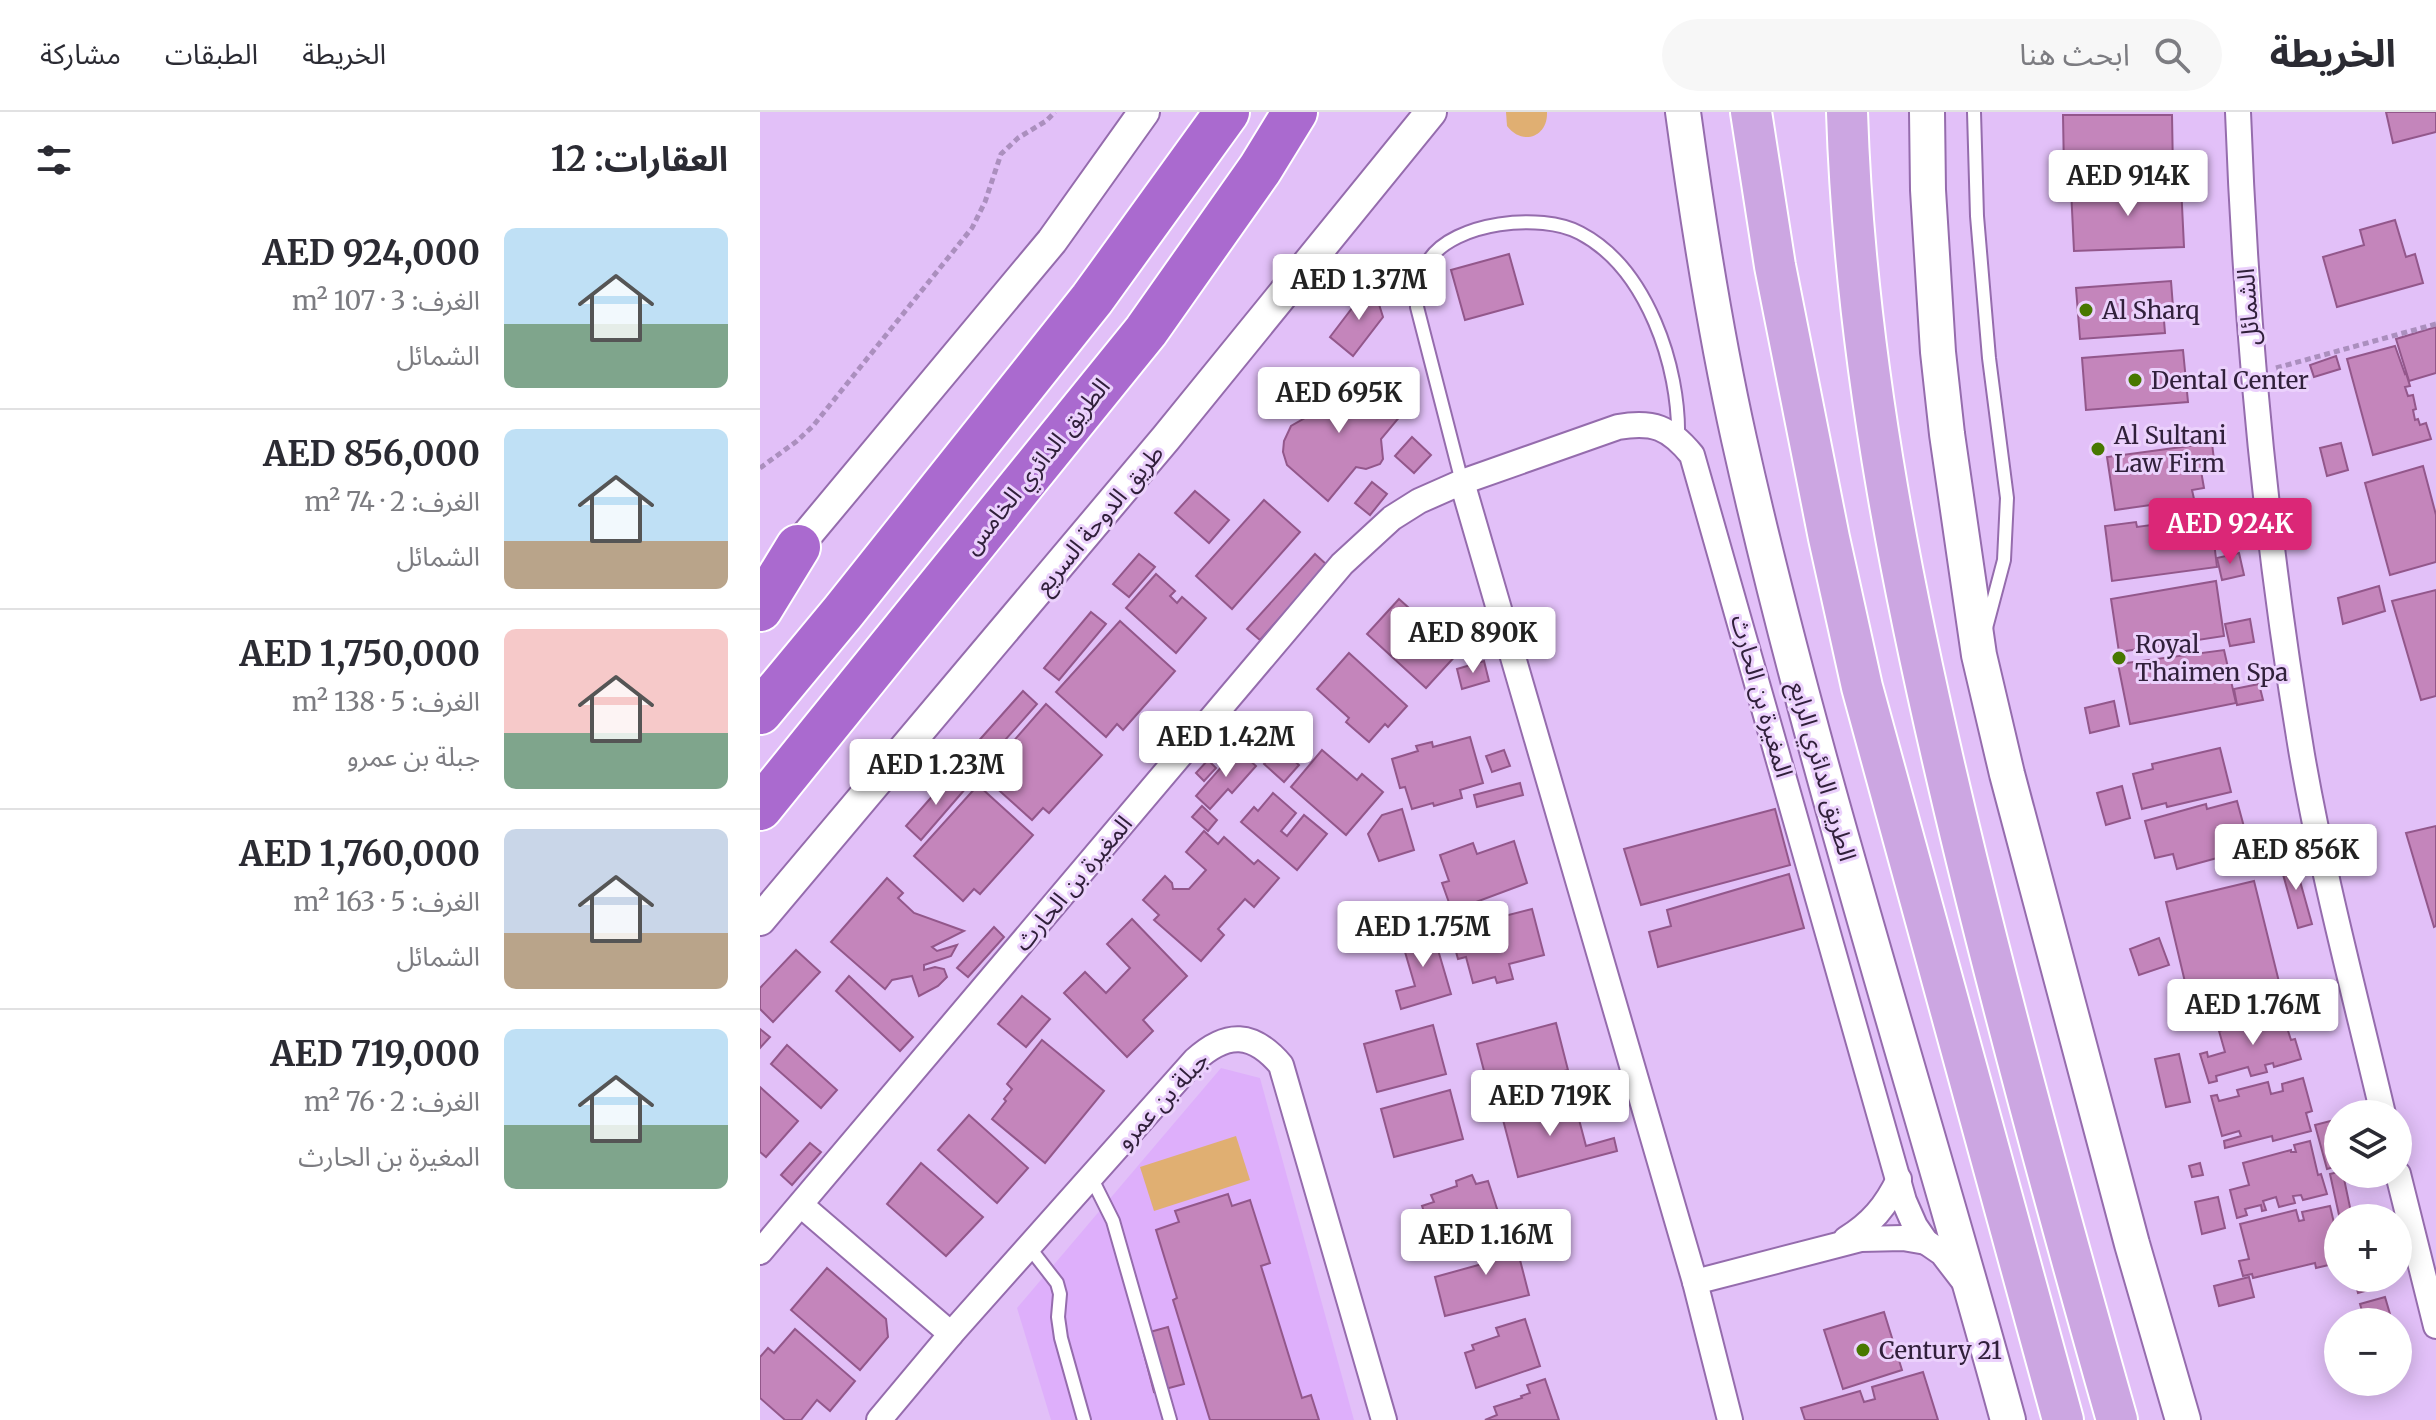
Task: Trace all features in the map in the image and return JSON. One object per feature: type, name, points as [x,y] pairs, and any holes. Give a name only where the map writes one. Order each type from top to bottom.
[{"type":"highway","points":[[760,712],[1082,312],[1227,112]]},
{"type":"highway","name":"الطريق الدائري الخامس","points":[[760,808],[1146,331],[1260,169],[1295,112]]},
{"type":"highway","points":[[760,609],[798,547]]},
{"type":"main road","name":"الطريق الدائري الرابع","points":[[1683,112],[1712,307],[1739,437],[1800,692],[2008,1420]]},
{"type":"main road","points":[[1751,112],[1780,296],[1862,687],[2063,1420]]},
{"type":"main road","points":[[1847,112],[1869,365],[1909,612],[1987,944],[2117,1420]]},
{"type":"main road","points":[[1927,112],[1930,231],[1938,352],[1979,655],[2007,774],[2108,1153],[2183,1420]]},
{"type":"street","points":[[760,588],[798,547],[1052,241],[1144,112]]},
{"type":"street","name":"طريق الدوحة السريع","points":[[760,920],[1166,438],[1431,112]]},
{"type":"street","name":"الشمائل","points":[[2238,112],[2242,236],[2252,374],[2269,531],[2302,757],[2330,892],[2380,1100]]},
{"type":"street","name":"المغيرة بن الحارث","points":[[760,1252],[1342,564],[1392,518],[1419,501],[1462,482],[1618,427],[1639,423],[1660,427],[1678,438],[1692,455],[1904,1201],[1926,1242],[1942,1253],[1975,1298]]},
{"type":"street","points":[[1462,482],[1695,1282],[1730,1420]]},
{"type":"street","name":"جبلة بن عمرو","points":[[879,1420],[951,1334],[1195,1060],[1210,1046],[1239,1040],[1268,1049],[1281,1065],[1384,1420]]},
{"type":"street","points":[[1840,1242],[1876,1217],[1899,1179]]},
{"type":"street","points":[[2402,1188],[2436,1326]]},
{"type":"street","points":[[801,1205],[951,1334]]},
{"type":"street","points":[[1695,1282],[1840,1242],[1882,1238],[1926,1242]]},
{"type":"lane","points":[[1974,112],[1977,216],[2007,498],[2004,560],[1979,655]]},
{"type":"lane","points":[[1462,482],[1417,307],[1420,285],[1427,262],[1444,243],[1472,231],[1505,223],[1553,225],[1580,233],[1628,275],[1662,340],[1677,406],[1678,438]]},
{"type":"lane","points":[[1091,1177],[1113,1221],[1170,1420]]},
{"type":"lane","points":[[1029,1247],[1057,1283],[1060,1294],[1058,1322],[1084,1420]]},
{"type":"path","points":[[760,468],[813,426],[972,228],[985,202],[1001,154],[1055,112]]},
{"type":"path","points":[[2252,374],[2436,324]]},
{"type":"shaded area","points":[[1506,112],[1547,112],[1546,121],[1539,133],[1520,136],[1507,126]]},
{"type":"shaded area","points":[[1221,1068],[1260,1078],[1354,1420],[1051,1420],[1017,1308]]},
{"type":"shaded area","points":[[1236,1136],[1250,1180],[1154,1211],[1140,1167]]},
{"type":"building","points":[[2386,112],[2436,112],[2436,132],[2393,143]]},
{"type":"building","points":[[2063,115],[2172,115],[2173,173],[2064,173]]},
{"type":"building","points":[[2181,185],[2184,247],[2074,251],[2071,189]]},
{"type":"building","points":[[2395,220],[2406,257],[2415,254],[2423,283],[2337,307],[2323,257],[2364,245],[2360,230]]},
{"type":"building","points":[[1509,254],[1523,304],[1465,320],[1451,270]]},
{"type":"building","points":[[2171,281],[2173,307],[2163,308],[2165,333],[2080,339],[2076,288]]},
{"type":"building","points":[[1372,282],[1383,317],[1353,356],[1330,337]]},
{"type":"building","points":[[2436,327],[2436,373],[2409,381],[2396,339]]},
{"type":"building","points":[[2395,346],[2410,386],[2405,387],[2408,396],[2413,395],[2415,420],[2418,419],[2420,425],[2426,423],[2431,439],[2373,455],[2347,359]]},
{"type":"building","name":"Dental Center","points":[[2183,350],[2188,402],[2086,410],[2082,358]]},
{"type":"building","points":[[2336,356],[2340,369],[2314,377],[2310,365]]},
{"type":"building","points":[[1354,374],[1402,414],[1381,439],[1383,459],[1380,464],[1366,469],[1356,467],[1328,501],[1287,465],[1284,441],[1291,426],[1303,419],[1331,382]]},
{"type":"building","points":[[1412,437],[1431,455],[1414,473],[1395,456]]},
{"type":"building","points":[[2212,443],[2215,469],[2201,471],[2204,488],[2192,490],[2194,499],[2115,510],[2107,457]]},
{"type":"building","points":[[2341,443],[2348,470],[2327,476],[2320,448]]},
{"type":"building","points":[[2423,466],[2436,515],[2436,562],[2390,575],[2365,483]]},
{"type":"building","points":[[1372,482],[1387,494],[1370,515],[1355,503]]},
{"type":"building","points":[[1195,491],[1229,520],[1209,543],[1175,513]]},
{"type":"building","points":[[1264,500],[1300,532],[1232,609],[1196,576]]},
{"type":"building","points":[[2211,517],[2217,567],[2112,581],[2105,526],[2136,522],[2137,527]]},
{"type":"building","points":[[2239,553],[2244,575],[2222,580],[2217,558]]},
{"type":"building","points":[[1139,554],[1155,567],[1129,597],[1113,584]]},
{"type":"building","points":[[1315,554],[1327,565],[1260,640],[1247,629]]},
{"type":"building","points":[[1156,574],[1175,591],[1170,596],[1177,603],[1182,597],[1206,618],[1176,653],[1126,608]]},
{"type":"building","points":[[2216,581],[2224,636],[2119,652],[2111,599]]},
{"type":"building","points":[[2379,586],[2385,611],[2343,624],[2338,598]]},
{"type":"building","points":[[2436,590],[2436,696],[2421,700],[2392,601]]},
{"type":"building","points":[[1399,599],[1430,627],[1437,620],[1456,638],[1450,646],[1458,653],[1426,688],[1367,634]]},
{"type":"building","points":[[1091,612],[1106,624],[1059,680],[1044,668]]},
{"type":"building","points":[[2250,619],[2254,642],[2230,646],[2225,624]]},
{"type":"building","points":[[1120,621],[1175,671],[1123,730],[1117,724],[1106,737],[1056,692]]},
{"type":"building","points":[[2224,650],[2236,703],[2130,724],[2118,664]]},
{"type":"building","points":[[1349,653],[1407,706],[1369,742],[1346,722],[1349,718],[1317,689]]},
{"type":"building","points":[[1484,661],[1489,681],[1462,689],[1457,669]]},
{"type":"building","points":[[2259,684],[2263,700],[2237,705],[2234,689]]},
{"type":"building","points":[[1023,691],[1037,704],[990,757],[975,745]]},
{"type":"building","points":[[2114,701],[2119,726],[2090,733],[2085,708]]},
{"type":"building","points":[[1046,704],[1102,755],[1049,813],[1043,808],[1032,820],[983,776]]},
{"type":"building","points":[[1470,737],[1483,783],[1460,790],[1462,798],[1412,809],[1405,787],[1400,788],[1392,759],[1418,751],[1416,746],[1432,742],[1433,747]]},
{"type":"building","points":[[1279,747],[1299,765],[1284,782],[1264,764]]},
{"type":"building","points":[[2220,748],[2231,792],[2167,807],[2166,803],[2142,809],[2133,774],[2153,769],[2152,764]]},
{"type":"building","points":[[1237,749],[1256,766],[1232,793],[1228,789],[1210,809],[1196,796]]},
{"type":"building","points":[[1322,750],[1357,780],[1362,774],[1383,792],[1346,835],[1291,787]]},
{"type":"building","points":[[1504,750],[1510,766],[1492,772],[1486,756]]},
{"type":"building","points":[[1208,760],[1216,768],[1204,781],[1196,773]]},
{"type":"building","points":[[951,775],[966,788],[921,840],[906,826]]},
{"type":"building","points":[[1520,783],[1523,795],[1477,807],[1474,795]]},
{"type":"building","points":[[978,785],[1033,835],[980,894],[974,889],[963,901],[914,856]]},
{"type":"building","points":[[2122,786],[2130,818],[2106,825],[2097,793]]},
{"type":"building","points":[[1273,793],[1296,813],[1281,831],[1287,836],[1304,815],[1327,834],[1297,870],[1241,822],[1254,807],[1258,811]]},
{"type":"building","points":[[2237,801],[2250,849],[2177,869],[2173,854],[2155,858],[2145,821],[2206,804],[2207,809]]},
{"type":"building","points":[[1202,806],[1217,820],[1208,831],[1192,817]]},
{"type":"building","points":[[1402,809],[1414,850],[1379,861],[1368,834],[1382,815]]},
{"type":"building","points":[[1775,809],[1790,865],[1641,905],[1624,849]]},
{"type":"building","points":[[2436,826],[2436,926],[2434,927],[2406,833]]},
{"type":"building","points":[[1204,831],[1218,844],[1224,837],[1254,864],[1258,860],[1279,878],[1254,907],[1245,899],[1218,929],[1224,935],[1201,961],[1154,920],[1159,915],[1143,900],[1165,876],[1173,889],[1189,889],[1206,870],[1186,852]]},
{"type":"building","points":[[1514,841],[1527,883],[1452,911],[1442,883],[1449,881],[1440,855],[1473,843],[1477,854]]},
{"type":"building","points":[[2293,856],[2312,924],[2298,928],[2279,860]]},
{"type":"building","points":[[1789,874],[1804,928],[1658,967],[1649,932],[1671,926],[1667,910]]},
{"type":"building","points":[[887,878],[903,893],[898,898],[914,913],[964,931],[932,947],[937,951],[957,945],[951,956],[924,965],[924,970],[935,967],[944,969],[947,977],[919,996],[912,976],[892,980],[885,989],[831,942]]},
{"type":"building","points":[[2254,881],[2283,998],[2194,1020],[2166,902]]},
{"type":"building","points":[[1532,909],[1544,955],[1509,964],[1513,979],[1497,983],[1495,977],[1473,983],[1466,957],[1458,959],[1450,930]]},
{"type":"building","points":[[1132,919],[1187,976],[1143,1020],[1153,1031],[1127,1057],[1064,993],[1085,972],[1106,993],[1130,968],[1107,944]]},
{"type":"building","points":[[1431,926],[1451,994],[1401,1009],[1396,991],[1415,986],[1400,935]]},
{"type":"building","points":[[994,927],[1004,937],[968,977],[957,968]]},
{"type":"building","points":[[2159,938],[2169,965],[2139,975],[2130,949]]},
{"type":"building","points":[[796,950],[820,972],[773,1022],[760,1009],[760,988]]},
{"type":"building","points":[[849,976],[913,1037],[900,1051],[836,991]]},
{"type":"building","points":[[1022,996],[1050,1019],[1026,1047],[998,1024]]},
{"type":"building","points":[[2281,1009],[2301,1059],[2274,1067],[2273,1063],[2265,1065],[2267,1072],[2251,1076],[2248,1067],[2216,1076],[2217,1081],[2209,1083],[2200,1054],[2207,1052],[2208,1057],[2225,1052],[2219,1031]]},
{"type":"building","points":[[1556,1023],[1568,1070],[1489,1090],[1477,1044]]},
{"type":"building","points":[[1433,1025],[1446,1074],[1377,1092],[1364,1044]]},
{"type":"building","points":[[760,1029],[770,1037],[760,1048]]},
{"type":"building","points":[[1042,1040],[1104,1091],[1045,1163],[992,1119],[1012,1089],[1007,1084]]},
{"type":"building","points":[[787,1045],[837,1090],[821,1108],[771,1064]]},
{"type":"building","points":[[2179,1054],[2190,1102],[2166,1107],[2155,1059]]},
{"type":"building","points":[[2303,1078],[2312,1111],[2306,1113],[2311,1131],[2273,1141],[2272,1136],[2225,1148],[2224,1141],[2241,1136],[2239,1131],[2222,1136],[2211,1096],[2217,1095],[2219,1101],[2239,1096],[2237,1090],[2268,1082],[2271,1094],[2283,1091],[2282,1084]]},
{"type":"building","points":[[760,1087],[798,1121],[766,1157],[760,1152]]},
{"type":"building","points":[[1450,1090],[1463,1139],[1394,1157],[1381,1109]]},
{"type":"building","points":[[1573,1097],[1586,1146],[1614,1138],[1617,1151],[1518,1177],[1502,1116]]},
{"type":"building","points":[[969,1115],[1028,1168],[997,1203],[938,1150]]},
{"type":"building","points":[[2324,1123],[2324,1158],[2315,1125]]},
{"type":"building","points":[[2310,1141],[2318,1175],[2321,1174],[2327,1194],[2303,1200],[2301,1195],[2293,1196],[2295,1203],[2279,1207],[2276,1197],[2263,1201],[2266,1210],[2262,1211],[2261,1205],[2245,1209],[2247,1215],[2237,1218],[2230,1190],[2249,1185],[2243,1163],[2291,1150],[2296,1152],[2294,1145]]},
{"type":"building","points":[[810,1143],[821,1152],[792,1185],[781,1175]]},
{"type":"building","points":[[921,1163],[983,1217],[946,1256],[887,1204]]},
{"type":"building","points":[[2200,1163],[2203,1175],[2192,1177],[2189,1166]]},
{"type":"building","points":[[1472,1175],[1476,1184],[1488,1181],[1500,1218],[1434,1240],[1422,1206],[1434,1202],[1431,1195],[1457,1186],[1456,1181]]},
{"type":"building","points":[[2333,1188],[2346,1188],[2349,1204],[2337,1204]]},
{"type":"building","points":[[1228,1194],[1232,1206],[1250,1200],[1270,1263],[1261,1266],[1302,1398],[1311,1395],[1319,1420],[1210,1420],[1173,1300],[1177,1298],[1156,1230],[1179,1222],[1175,1211]]},
{"type":"building","points":[[2218,1197],[2225,1228],[2202,1234],[2195,1202]]},
{"type":"building","points":[[2324,1207],[2324,1266],[2316,1268],[2315,1263],[2253,1278],[2252,1274],[2243,1276],[2239,1261],[2249,1259],[2240,1224],[2296,1210],[2299,1221],[2304,1220],[2302,1212]]},
{"type":"building","points":[[1510,1221],[1529,1295],[1445,1316],[1435,1277],[1482,1264],[1479,1250],[1498,1245],[1493,1226]]},
{"type":"building","points":[[827,1268],[886,1319],[888,1337],[860,1370],[791,1310]]},
{"type":"building","points":[[2249,1277],[2254,1297],[2219,1306],[2214,1286]]},
{"type":"building","points":[[2385,1297],[2388,1308],[2361,1308],[2360,1304]]},
{"type":"building","name":"Century 21","points":[[1884,1312],[1902,1370],[1843,1389],[1824,1330]]},
{"type":"building","points":[[1525,1319],[1540,1366],[1476,1388],[1465,1353],[1474,1350],[1472,1345],[1499,1336],[1496,1328]]},
{"type":"building","points":[[1168,1327],[1184,1384],[1154,1392],[1139,1335]]},
{"type":"building","points":[[795,1329],[855,1381],[830,1411],[817,1400],[801,1420],[785,1420],[760,1398],[760,1357],[768,1348],[774,1353]]},
{"type":"building","points":[[1923,1372],[1938,1420],[1805,1420],[1801,1408],[1860,1391],[1864,1402],[1875,1399],[1872,1387]]},
{"type":"building","points":[[1545,1379],[1559,1420],[1485,1420],[1497,1415],[1494,1407],[1522,1398],[1530,1393],[1527,1385]]},
{"type":"place","name":"Al Sharq","points":[[2086,310]]},
{"type":"place","name":"Dental Center","points":[[2135,380]]},
{"type":"place","name":"Al Sultani Law Firm","points":[[2098,449]]},
{"type":"place","name":"Royal Thaimen Spa","points":[[2119,658]]},
{"type":"place","name":"Century 21","points":[[1863,1350]]}]
